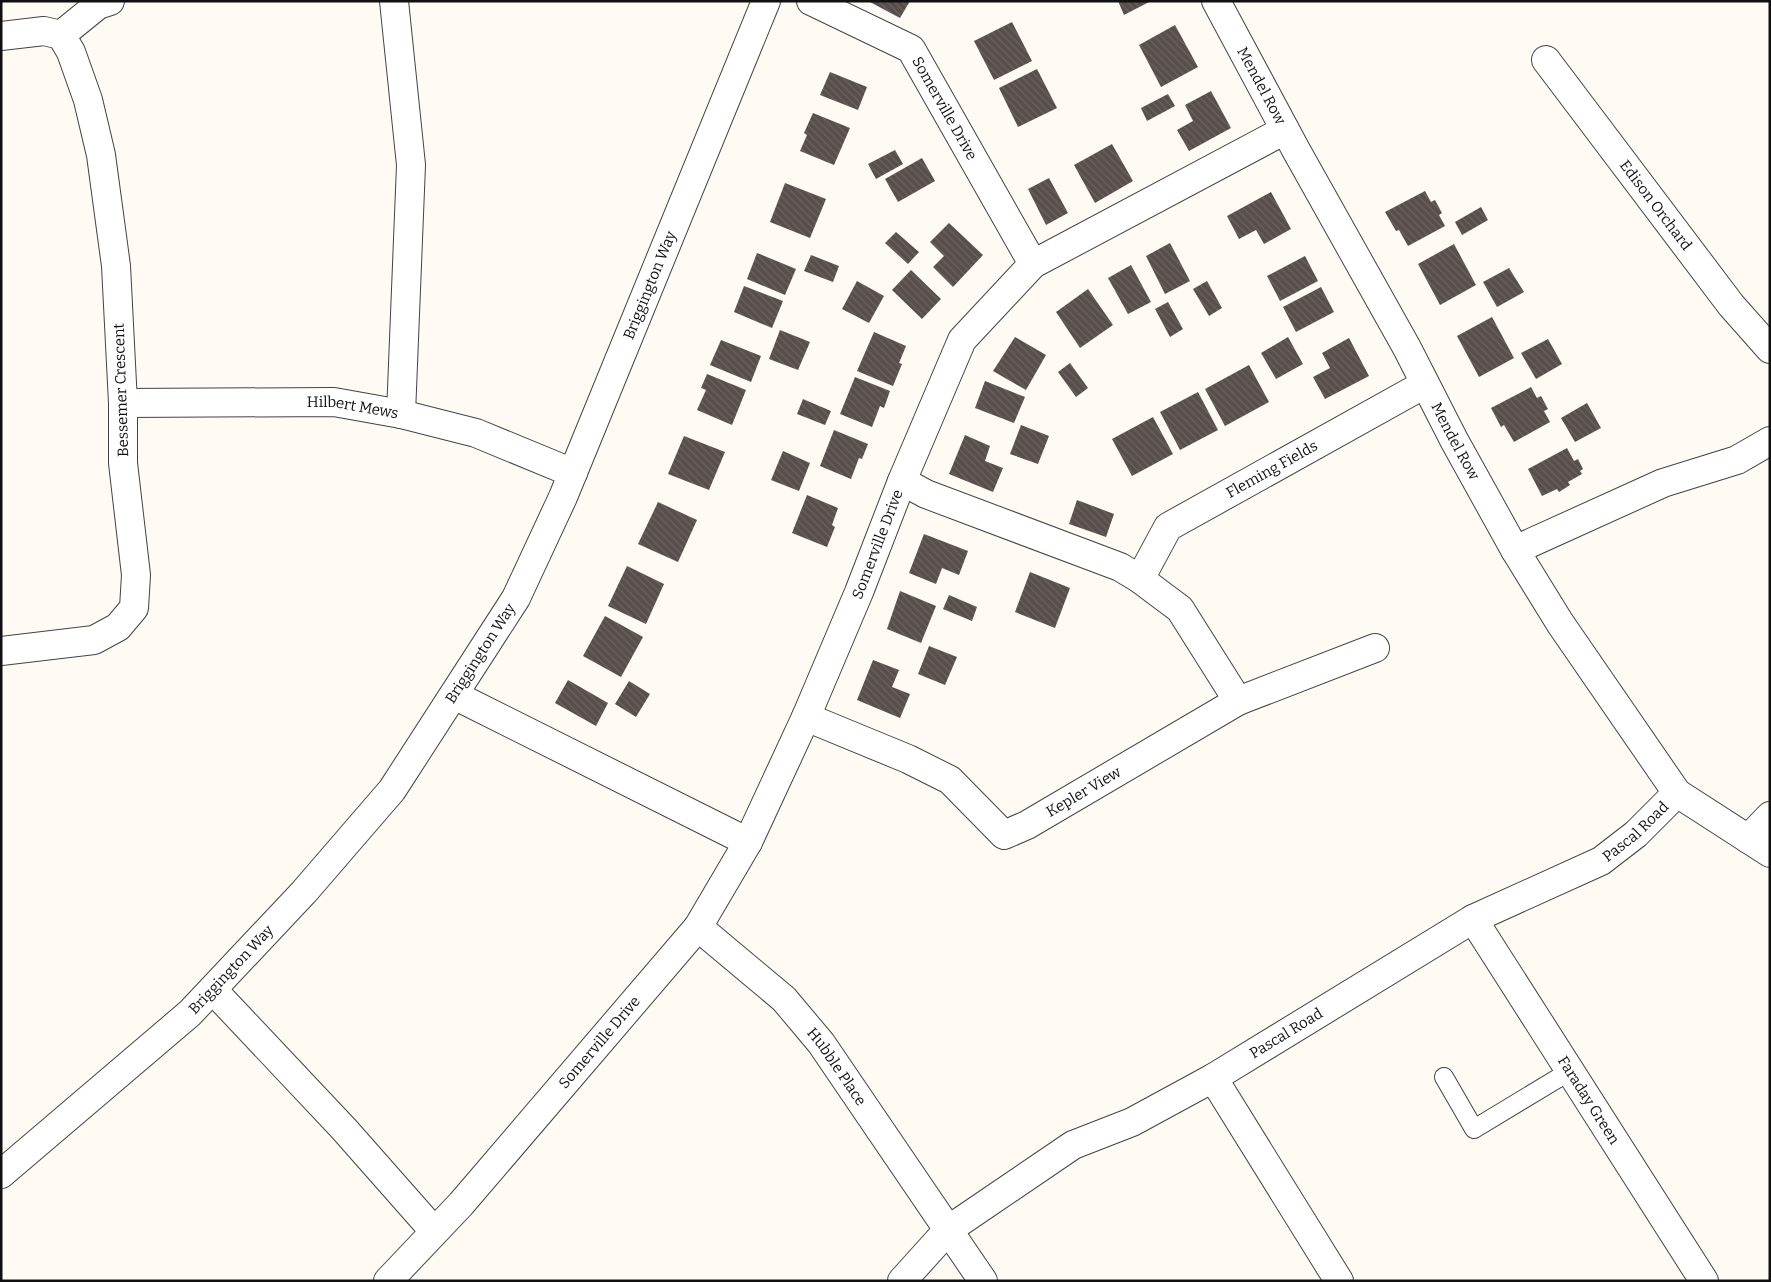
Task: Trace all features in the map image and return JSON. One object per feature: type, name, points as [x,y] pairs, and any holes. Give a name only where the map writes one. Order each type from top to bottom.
[{"type":"street","points":[[1,36],[44,30],[60,35],[98,5],[110,1]]},
{"type":"street","points":[[394,1],[411,165],[401,414]]},
{"type":"street","name":"Briggington Way","points":[[1,1174],[190,1013],[213,990],[304,892],[392,790],[454,695],[516,598],[573,473],[766,1]]},
{"type":"street","name":"Somerville Drive","points":[[811,1],[911,49],[1033,264]]},
{"type":"street","name":"Mendel Row","points":[[1225,5],[1284,130],[1516,550],[1566,631],[1677,793],[1759,846],[1770,816]]},
{"type":"street","name":"Bessemer Crescent","points":[[1,651],[94,640],[118,627],[134,608],[136,575],[124,463],[116,266],[101,155],[88,100],[71,52],[60,35]]},
{"type":"street","name":"Edison Orchard","points":[[1546,60],[1730,305],[1770,349]]},
{"type":"street","name":"Somerville Drive","points":[[388,1281],[461,1204],[698,928],[748,842],[806,717],[859,592],[902,481],[962,340],[1033,264],[1284,130]]},
{"type":"street","name":"Fleming Fields","points":[[1140,578],[1168,527],[1425,384]]},
{"type":"street","name":"Hilbert Mews","points":[[123,403],[334,402],[401,414],[476,433],[573,473]]},
{"type":"street","points":[[1516,550],[1662,482],[1737,460],[1770,441]]},
{"type":"street","points":[[902,481],[926,494],[1120,567],[1140,578],[1180,609],[1238,701]]},
{"type":"street","name":"Kepler View","points":[[806,717],[908,759],[950,780],[1004,835],[1027,825],[1238,701],[1375,648]]},
{"type":"street","points":[[454,695],[748,842]]},
{"type":"street","name":"Pascal Road","points":[[902,1281],[948,1230],[1073,1145],[1132,1122],[1213,1078],[1473,919],[1600,861],[1636,834],[1677,793]]},
{"type":"street","name":"Faraday Green","points":[[1473,919],[1704,1281]]},
{"type":"street","name":"Hubble Place","points":[[698,928],[784,999],[821,1043],[983,1281]]},
{"type":"street","points":[[213,990],[344,1129],[434,1231]]},
{"type":"street","points":[[1213,1078],[1339,1281]]},
{"type":"lane","points":[[1444,1077],[1474,1129],[1570,1070]]},
{"type":"building","points":[[868,1],[910,1],[900,18]]},
{"type":"building","points":[[1118,1],[1151,1],[1124,15]]},
{"type":"building","points":[[1012,22],[1032,61],[994,80],[974,41]]},
{"type":"building","points":[[1175,25],[1198,67],[1161,87],[1139,45]]},
{"type":"building","points":[[1037,69],[1057,108],[1018,127],[999,88]]},
{"type":"building","points":[[830,72],[867,87],[858,110],[820,95]]},
{"type":"building","points":[[1211,91],[1231,128],[1189,151],[1177,130],[1193,121],[1185,105]]},
{"type":"building","points":[[1168,94],[1175,106],[1147,121],[1141,108]]},
{"type":"building","points":[[813,113],[850,128],[834,165],[800,151],[807,135],[804,133]]},
{"type":"building","points":[[1112,144],[1133,181],[1095,203],[1074,165]]},
{"type":"building","points":[[895,150],[903,164],[876,179],[868,164]]},
{"type":"building","points":[[922,158],[935,181],[898,202],[885,179]]},
{"type":"building","points":[[1049,178],[1068,213],[1046,225],[1028,189]]},
{"type":"building","points":[[785,183],[826,199],[810,238],[770,222]]},
{"type":"building","points":[[1425,191],[1431,202],[1435,200],[1442,213],[1439,215],[1445,226],[1408,246],[1399,230],[1396,231],[1385,212]]},
{"type":"building","points":[[1271,192],[1291,229],[1264,244],[1256,230],[1239,239],[1227,216]]},
{"type":"building","points":[[1481,207],[1488,220],[1462,235],[1455,222]]},
{"type":"building","points":[[949,223],[983,255],[953,287],[933,267],[944,256],[930,242]]},
{"type":"building","points":[[896,232],[919,252],[908,264],[885,243]]},
{"type":"building","points":[[1170,243],[1190,281],[1165,294],[1146,256]]},
{"type":"building","points":[[1454,244],[1476,285],[1440,305],[1418,264]]},
{"type":"building","points":[[757,253],[796,269],[785,295],[747,279]]},
{"type":"building","points":[[811,255],[839,266],[833,282],[804,271]]},
{"type":"building","points":[[1305,256],[1318,281],[1280,301],[1267,276]]},
{"type":"building","points":[[1131,265],[1151,302],[1128,314],[1108,278]]},
{"type":"building","points":[[1509,268],[1524,292],[1497,307],[1483,282]]},
{"type":"building","points":[[911,270],[941,299],[922,319],[892,290]]},
{"type":"building","points":[[857,281],[884,296],[869,323],[842,309]]},
{"type":"building","points":[[1207,281],[1222,308],[1209,316],[1193,289]]},
{"type":"building","points":[[744,286],[783,301],[772,328],[734,312]]},
{"type":"building","points":[[1321,287],[1334,312],[1296,332],[1283,307]]},
{"type":"building","points":[[1088,289],[1113,325],[1080,348],[1056,312]]},
{"type":"building","points":[[1168,302],[1183,329],[1170,337],[1155,309]]},
{"type":"building","points":[[1492,317],[1514,358],[1479,377],[1457,336]]},
{"type":"building","points":[[780,330],[810,342],[798,370],[769,359]]},
{"type":"building","points":[[874,332],[906,346],[899,363],[902,364],[893,386],[857,371]]},
{"type":"building","points":[[1015,337],[1046,355],[1026,390],[993,371]]},
{"type":"building","points":[[1288,337],[1303,364],[1276,379],[1261,353]]},
{"type":"building","points":[[1349,338],[1369,376],[1325,399],[1313,377],[1330,368],[1322,353]]},
{"type":"building","points":[[1548,339],[1562,364],[1536,379],[1521,353]]},
{"type":"building","points":[[721,340],[761,356],[751,382],[710,365]]},
{"type":"building","points":[[1070,363],[1088,388],[1076,397],[1058,372]]},
{"type":"building","points":[[1249,365],[1269,402],[1225,426],[1205,389]]},
{"type":"building","points":[[707,374],[746,390],[732,425],[697,410],[706,390],[701,388]]},
{"type":"building","points":[[855,377],[890,391],[884,408],[880,406],[872,427],[840,414]]},
{"type":"building","points":[[985,381],[1025,397],[1014,423],[975,408]]},
{"type":"building","points":[[1531,387],[1537,398],[1541,396],[1548,409],[1544,411],[1550,422],[1514,442],[1504,425],[1501,427],[1491,408]]},
{"type":"building","points":[[1198,392],[1218,430],[1180,450],[1160,412]]},
{"type":"building","points":[[803,399],[831,411],[825,425],[797,414]]},
{"type":"building","points":[[1587,403],[1601,428],[1575,442],[1561,418]]},
{"type":"building","points":[[1153,417],[1173,454],[1132,476],[1112,439]]},
{"type":"building","points":[[1021,425],[1049,436],[1038,464],[1010,454]]},
{"type":"building","points":[[834,430],[868,444],[862,459],[859,458],[851,479],[820,466]]},
{"type":"building","points":[[965,435],[990,446],[985,461],[1003,468],[993,492],[949,474]]},
{"type":"building","points":[[684,436],[725,452],[709,490],[668,474]]},
{"type":"building","points":[[1567,448],[1574,461],[1578,459],[1583,469],[1580,471],[1582,474],[1568,482],[1570,485],[1559,492],[1557,489],[1542,496],[1528,469]]},
{"type":"building","points":[[783,451],[810,463],[799,491],[771,480]]},
{"type":"building","points":[[807,495],[838,508],[832,525],[835,527],[827,547],[792,533]]},
{"type":"building","points":[[1077,500],[1114,514],[1106,537],[1069,524]]},
{"type":"building","points":[[658,502],[697,520],[678,562],[638,544]]},
{"type":"building","points":[[924,534],[968,551],[959,575],[942,568],[936,584],[909,573]]},
{"type":"building","points":[[627,566],[664,584],[646,624],[608,606]]},
{"type":"building","points":[[1030,572],[1070,588],[1055,628],[1015,612]]},
{"type":"building","points":[[900,591],[936,606],[921,643],[887,629]]},
{"type":"building","points":[[949,595],[977,607],[972,621],[943,609]]},
{"type":"building","points":[[605,616],[643,637],[621,677],[583,656]]},
{"type":"building","points":[[929,646],[957,657],[945,685],[918,674]]},
{"type":"building","points":[[873,660],[899,670],[892,687],[910,694],[900,718],[857,700]]},
{"type":"building","points":[[568,680],[608,703],[596,726],[555,703]]},
{"type":"building","points":[[629,681],[650,694],[636,717],[615,704]]}]
